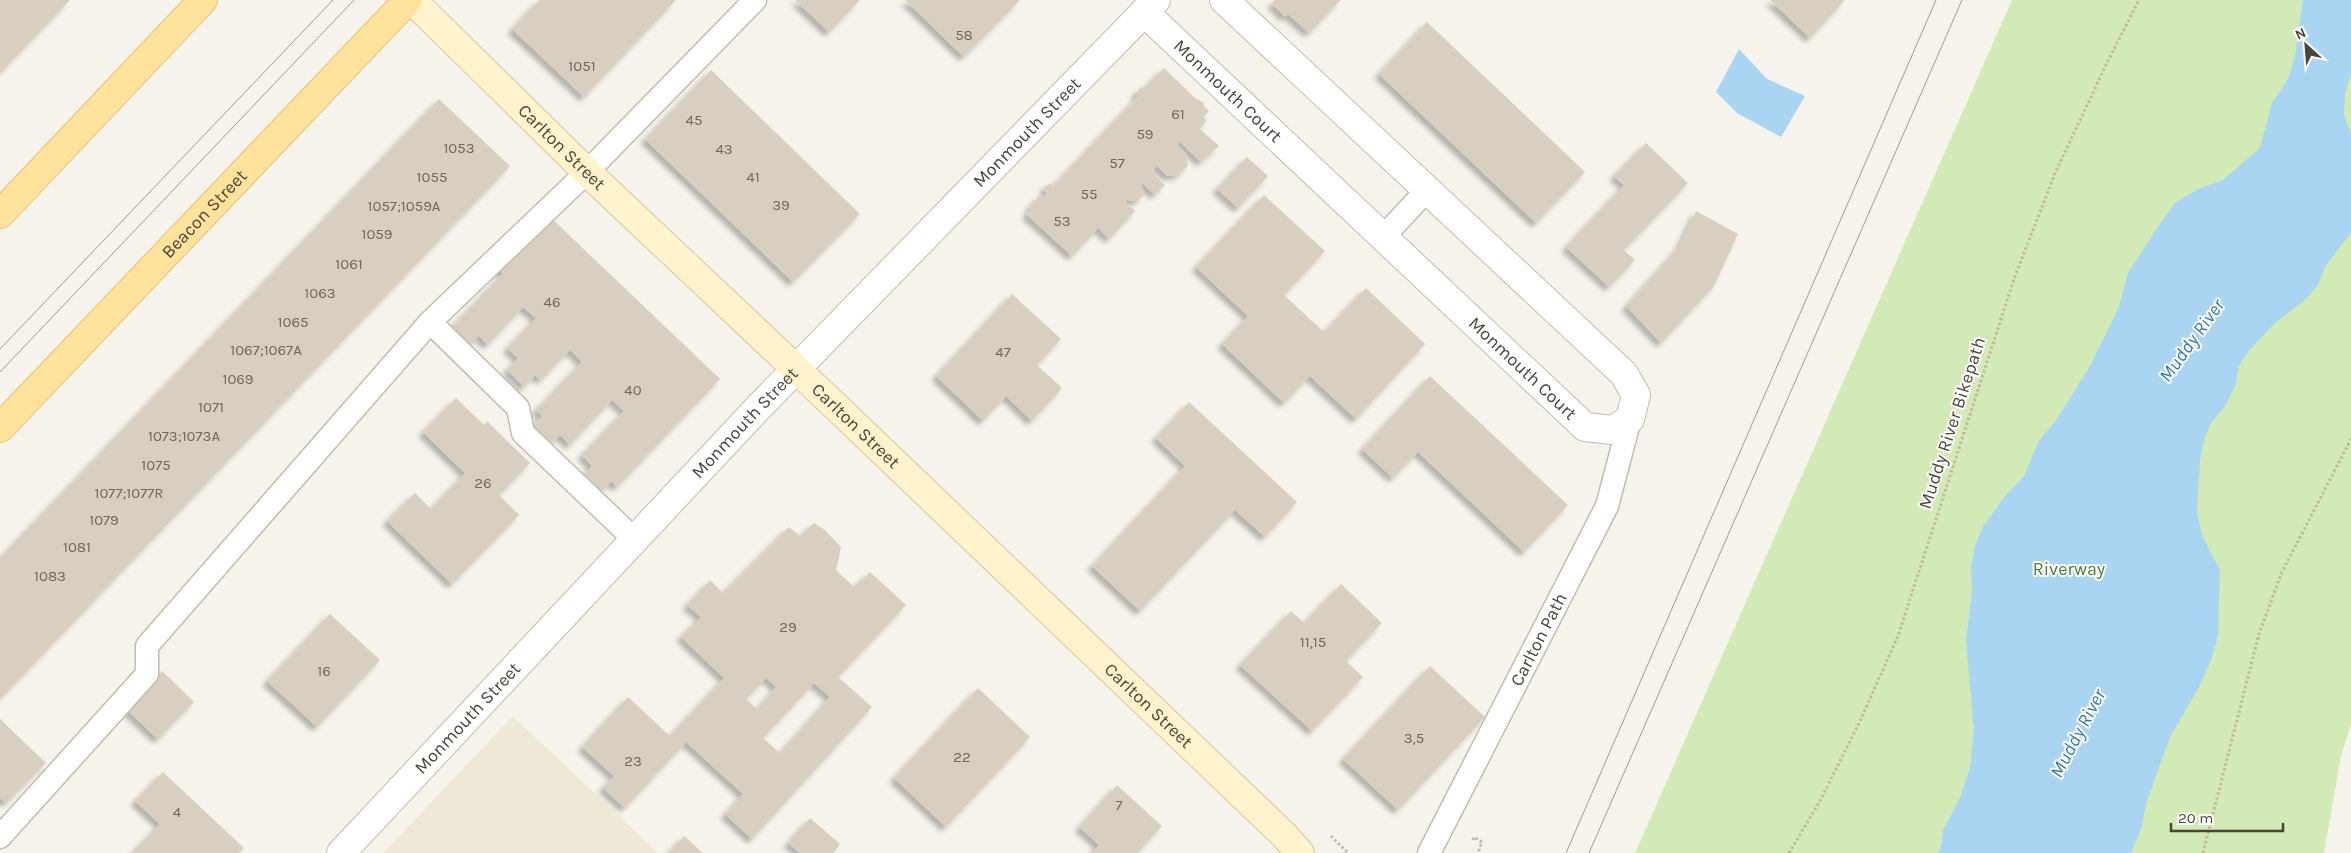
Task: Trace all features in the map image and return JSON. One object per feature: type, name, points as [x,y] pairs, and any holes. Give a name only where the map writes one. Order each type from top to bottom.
[{"type":"main road","points":[[0,214],[203,0]]},
{"type":"main road","name":"Carlton Street","points":[[410,0],[587,172],[1284,835],[1300,853]]},
{"type":"main road","name":"Beacon Street","points":[[0,428],[410,0]]},
{"type":"street","points":[[1224,0],[1624,374],[1636,395],[1630,419]]},
{"type":"street","name":"Monmouth Court","points":[[1150,6],[1383,237],[1585,427],[1613,430],[1630,419]]},
{"type":"street","name":"Monmouth Street","points":[[341,853],[796,369],[1150,6]]},
{"type":"lane","points":[[0,837],[147,674],[147,646],[430,322],[587,172],[755,0]]},
{"type":"lane","points":[[1383,237],[1427,190]]},
{"type":"lane","points":[[430,322],[518,408],[523,433],[635,540]]},
{"type":"lane","name":"Carlton Path","points":[[1429,853],[1607,506],[1630,419]]},
{"type":"path","name":"Muddy River Bikepath","points":[[1789,853],[1820,801],[1860,721],[1898,636],[2015,276],[2056,171],[2106,65],[2140,0]]},
{"type":"path","points":[[2203,853],[2259,634],[2281,574],[2351,439]]},
{"type":"path","points":[[1470,845],[1474,837],[1482,842],[1478,853]]},
{"type":"shaded area","points":[[513,716],[658,853],[383,853]]},
{"type":"green space","name":"Riverway","points":[[2012,0],[2351,0],[2351,724],[2341,756],[2324,853],[1635,853]]},
{"type":"water","name":"Muddy River","points":[[2303,0],[2351,0],[2351,73],[2345,94],[2344,115],[2351,134],[2351,232],[2325,267],[2318,285],[2305,300],[2275,323],[2248,352],[2239,366],[2235,386],[2225,406],[2211,423],[2204,440],[2200,459],[2197,512],[2202,535],[2220,570],[2218,636],[2211,660],[2199,687],[2170,737],[2147,801],[2141,829],[2131,853],[1938,853],[1941,848],[1943,830],[1960,798],[1970,768],[1974,730],[1966,641],[1972,591],[1971,568],[1975,546],[1982,528],[2006,495],[2025,475],[2038,442],[2057,419],[2090,366],[2119,307],[2128,273],[2175,203],[2198,189],[2223,180],[2260,148],[2272,103],[2288,79],[2295,57]]},
{"type":"water","points":[[1739,49],[1767,79],[1805,96],[1781,137],[1737,113],[1716,92]]},
{"type":"building","points":[[0,0],[70,0],[2,71],[0,68]]},
{"type":"building","points":[[539,0],[676,0],[584,97],[512,29]]},
{"type":"building","points":[[795,0],[860,0],[829,32]]},
{"type":"building","points":[[905,0],[1020,0],[964,57]]},
{"type":"building","points":[[1274,0],[1341,0],[1309,33],[1288,14],[1285,17],[1272,4]]},
{"type":"building","points":[[1770,0],[1845,0],[1810,38]]},
{"type":"building","points":[[1427,22],[1585,172],[1536,223],[1379,74]]},
{"type":"building","points":[[1164,68],[1197,100],[1205,104],[1203,105],[1209,111],[1203,117],[1207,120],[1200,129],[1219,146],[1201,162],[1180,142],[1177,145],[1186,154],[1188,166],[1178,175],[1167,176],[1157,166],[1152,172],[1165,185],[1155,195],[1141,182],[1144,195],[1137,201],[1125,201],[1135,211],[1109,239],[1098,228],[1072,256],[1026,214],[1040,195],[1043,197],[1047,193],[1043,189],[1050,183],[1053,186],[1138,96],[1135,94],[1141,87],[1143,89]]},
{"type":"building","points":[[711,70],[860,214],[793,282],[645,139]]},
{"type":"building","points":[[439,99],[510,166],[0,699],[0,558]]},
{"type":"building","points":[[1646,143],[1688,183],[1624,250],[1635,260],[1609,287],[1566,247],[1624,185],[1614,176]]},
{"type":"building","points":[[1247,157],[1268,176],[1238,208],[1217,189]]},
{"type":"building","points":[[1264,195],[1325,251],[1284,295],[1324,332],[1366,288],[1425,344],[1356,419],[1310,376],[1284,403],[1222,344],[1248,316],[1196,267]]},
{"type":"building","points":[[1696,211],[1738,234],[1714,286],[1661,343],[1626,306],[1679,247]]},
{"type":"building","points":[[547,214],[720,379],[617,487],[611,481],[601,493],[583,476],[592,466],[582,455],[624,411],[612,400],[570,445],[560,435],[550,444],[531,427],[542,416],[536,410],[582,362],[570,350],[541,380],[535,375],[524,387],[507,370],[518,358],[507,348],[536,318],[523,307],[488,345],[479,336],[469,345],[451,328],[503,273],[496,267]]},
{"type":"building","points":[[1012,294],[1061,339],[1037,365],[1062,388],[1032,421],[1006,396],[983,421],[936,376]]},
{"type":"building","points":[[1430,376],[1568,505],[1524,552],[1418,452],[1393,478],[1362,449]]},
{"type":"building","points":[[456,398],[484,425],[487,421],[530,463],[499,495],[519,515],[452,584],[387,521],[415,493],[431,509],[465,473],[423,432]]},
{"type":"building","points":[[1189,402],[1297,502],[1265,537],[1235,510],[1140,611],[1092,566],[1185,466],[1156,438]]},
{"type":"building","points":[[814,523],[825,530],[841,547],[836,570],[854,587],[870,572],[906,605],[838,677],[872,707],[752,839],[725,814],[743,794],[686,742],[625,808],[603,788],[614,776],[582,747],[628,697],[670,736],[724,678],[681,637],[701,617],[687,605],[710,580],[723,593],[789,527],[800,536]],"holes":[[[766,678],[776,687],[757,709],[746,699]],[[814,683],[830,697],[780,753],[763,738]]]},
{"type":"building","points":[[1341,584],[1382,623],[1346,661],[1363,677],[1312,731],[1240,665],[1291,611],[1304,623]]},
{"type":"building","points":[[330,614],[380,660],[317,727],[267,681]]},
{"type":"building","points":[[1430,666],[1485,717],[1398,810],[1343,759]]},
{"type":"building","points":[[162,671],[194,702],[158,739],[126,709]]},
{"type":"building","points":[[978,688],[1030,737],[946,827],[894,778]]},
{"type":"building","points":[[0,719],[46,763],[6,803],[0,798]]},
{"type":"building","points":[[163,772],[244,848],[239,853],[132,853],[160,824],[135,801]]},
{"type":"building","points":[[1117,785],[1162,826],[1139,853],[1092,853],[1099,845],[1079,827]]},
{"type":"building","points":[[810,818],[840,844],[833,853],[800,853],[788,843]]},
{"type":"building","points":[[684,836],[703,853],[669,853]]},
{"type":"tram line","points":[[0,349],[333,0]]},
{"type":"tram line","points":[[0,372],[354,0]]},
{"type":"tram line","points":[[1566,853],[1936,0]]},
{"type":"tram line","points":[[1589,853],[1962,0]]}]
